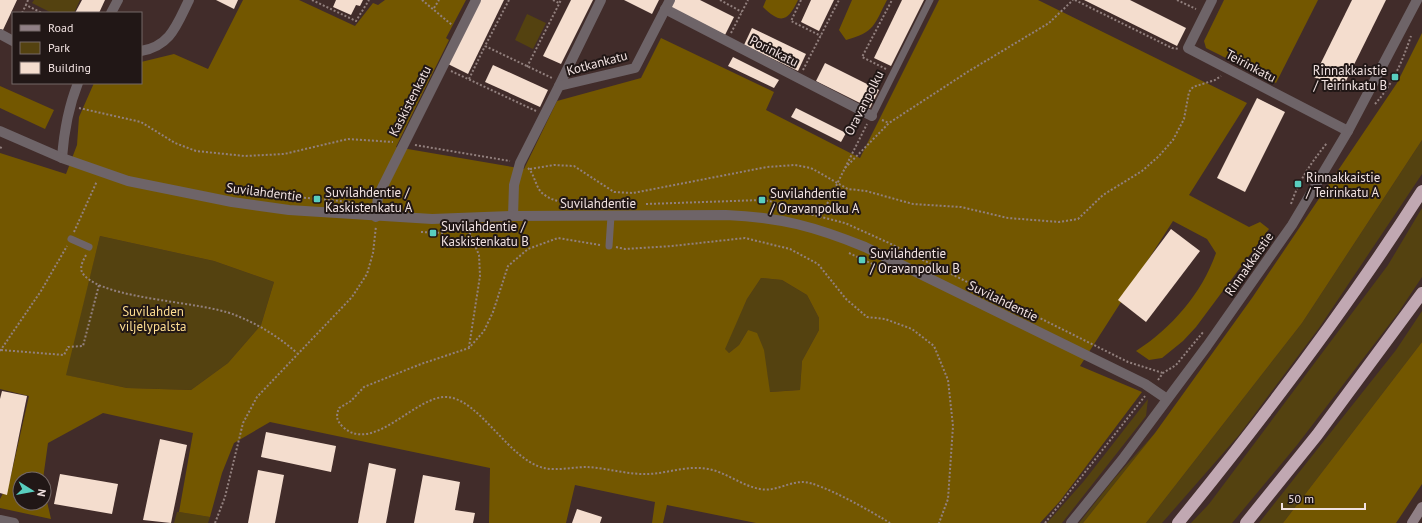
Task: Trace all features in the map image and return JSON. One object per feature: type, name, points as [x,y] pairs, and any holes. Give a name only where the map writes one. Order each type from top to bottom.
[{"type":"highway","points":[[1178,523],[1248,437],[1317,346],[1389,242],[1422,191]]},
{"type":"highway","points":[[1246,523],[1317,435],[1422,293]]},
{"type":"main road","points":[[1412,523],[1422,507]]},
{"type":"street","points":[[112,12],[118,0]]},
{"type":"street","points":[[142,51],[153,49],[170,36],[189,0]]},
{"type":"street","name":"Kaskistenkatu","points":[[376,217],[378,196],[476,0]]},
{"type":"street","points":[[560,84],[601,0]]},
{"type":"street","name":"Kotkankatu","points":[[512,216],[514,185],[520,163],[560,84],[635,68],[670,0]]},
{"type":"street","points":[[1188,48],[1212,0]]},
{"type":"street","name":"Rinnakkaistie","points":[[1071,523],[1122,460],[1237,304],[1292,225],[1348,131],[1417,0]]},
{"type":"street","name":"Porinkatu","points":[[665,9],[872,116]]},
{"type":"street","points":[[0,34],[12,40]]},
{"type":"street","name":"Teirinkatu","points":[[1188,48],[1348,131]]},
{"type":"street","points":[[62,158],[65,124],[69,104],[78,84]]},
{"type":"street","name":"Suvilahdentie","points":[[0,130],[62,158],[100,173],[128,181],[232,202],[289,210],[376,217],[432,219],[512,216],[758,216],[799,224],[823,230],[865,247],[1151,387],[1167,399]]},
{"type":"street","points":[[0,520],[14,523]]},
{"type":"lane","name":"Oravanpolku","points":[[872,116],[930,0]]},
{"type":"lane","points":[[609,246],[611,216]]},
{"type":"lane","points":[[71,239],[89,247]]},
{"type":"path","points":[[22,12],[28,0]]},
{"type":"path","points":[[312,0],[356,22],[369,0]]},
{"type":"path","points":[[422,0],[451,23],[457,37]]},
{"type":"path","points":[[434,8],[439,0]]},
{"type":"path","points":[[469,79],[509,0]]},
{"type":"path","points":[[527,67],[560,1],[553,0]]},
{"type":"path","points":[[720,0],[742,12]]},
{"type":"path","points":[[727,42],[748,0]]},
{"type":"path","points":[[801,0],[791,21],[821,36]]},
{"type":"path","points":[[799,78],[839,0]]},
{"type":"path","points":[[892,0],[862,57],[893,73]]},
{"type":"path","points":[[845,168],[889,123],[969,71],[1049,23],[1074,0],[1172,48],[1188,48]]},
{"type":"path","points":[[1177,0],[1198,10]]},
{"type":"path","points":[[26,5],[40,12]]},
{"type":"path","points":[[485,46],[560,84]]},
{"type":"path","points":[[442,66],[544,115]]},
{"type":"path","points":[[530,169],[554,165],[574,166],[614,192],[633,193],[767,167],[795,165],[811,168],[848,189],[866,191],[913,204],[961,207],[1008,218],[1059,222],[1078,219],[1103,195],[1142,171],[1159,156],[1173,140],[1184,119],[1189,92],[1193,87],[1216,80],[1223,74]]},
{"type":"path","points":[[69,104],[141,122],[174,143],[196,150],[244,156],[284,154],[348,139],[404,143],[520,163],[530,169],[535,182],[543,193],[558,201],[620,204]]},
{"type":"path","name":"Oravanpolku","points":[[820,218],[872,116]]},
{"type":"path","points":[[1290,207],[1298,184],[1310,164],[1328,143],[1338,126]]},
{"type":"path","points":[[99,285],[83,346],[68,348],[64,355],[1,350],[41,291],[71,239],[100,173]]},
{"type":"path","points":[[296,197],[338,200]]},
{"type":"path","points":[[644,204],[762,200],[774,202],[820,218],[845,223],[889,243],[1128,362],[1163,373]]},
{"type":"path","points":[[215,523],[224,497],[243,423],[257,397],[297,353],[352,297],[367,274],[373,253],[376,217]]},
{"type":"path","points":[[468,227],[479,255],[480,276],[469,348]]},
{"type":"path","points":[[421,232],[444,233]]},
{"type":"path","points":[[890,523],[826,489],[803,482],[773,489],[760,489],[708,469],[685,468],[648,474],[588,467],[546,469],[530,464],[464,403],[447,397],[428,401],[383,429],[362,434],[347,430],[338,422],[336,416],[339,408],[351,400],[364,387],[421,364],[469,348],[484,331],[493,312],[508,266],[528,248],[558,238],[625,249],[745,238],[790,249],[818,264],[846,299],[867,317],[885,319],[912,329],[934,346],[948,380],[953,426],[948,500],[940,523]]},
{"type":"path","points":[[89,247],[81,268],[83,275],[104,288],[234,315],[277,336],[297,353]]},
{"type":"path","points":[[848,253],[883,269]]},
{"type":"path","points":[[1045,523],[1151,387],[1163,373],[1176,365],[1205,329]]},
{"type":"green space","points":[[34,0],[80,0],[74,12],[50,12],[32,3]]},
{"type":"green space","points":[[527,14],[546,23],[533,49],[515,40]]},
{"type":"green space","points":[[1422,140],[1422,174],[1319,328],[1239,435],[1162,523],[1146,523],[1302,323]]},
{"type":"green space","points":[[1422,208],[1422,277],[1398,313],[1297,445],[1232,523],[1191,523],[1209,504],[1388,265]]},
{"type":"green space","name":"Suvilahden viljelypalsta","points":[[100,236],[214,261],[274,282],[261,325],[228,363],[191,390],[127,388],[65,375]]},
{"type":"green space","points":[[761,278],[782,280],[807,295],[819,318],[819,330],[802,361],[800,390],[769,392],[767,373],[748,330],[739,345],[729,353],[724,349],[747,299]]},
{"type":"green space","points":[[1422,311],[1422,342],[1283,523],[1259,523],[1396,350]]},
{"type":"green space","points":[[1148,399],[1146,416],[1062,523],[1047,523],[1084,481]]},
{"type":"green space","points":[[1155,433],[1083,523],[1079,523],[1113,480]]},
{"type":"green space","points":[[177,512],[210,517],[208,523],[174,523]]},
{"type":"shaded area","points":[[243,0],[299,0],[355,26],[373,3],[378,5],[385,0],[466,0],[446,38],[449,40],[396,147],[524,169],[557,101],[641,78],[661,38],[774,92],[766,110],[860,158],[939,0],[1038,0],[1247,103],[1189,195],[1249,227],[1260,222],[1269,229],[1196,327],[1183,341],[1162,358],[1149,360],[1136,351],[1162,332],[1194,296],[1203,282],[1216,253],[1207,239],[1173,221],[1080,366],[1142,392],[1060,501],[1040,523],[756,523],[667,505],[663,523],[652,523],[655,502],[575,485],[566,523],[489,523],[490,468],[270,422],[234,443],[222,473],[210,517],[179,512],[193,433],[103,413],[48,443],[44,471],[12,471],[29,396],[0,389],[0,153],[66,174],[77,145],[79,117],[94,84],[142,84],[142,62],[174,54],[208,69]],"holes":[[[100,236],[214,261],[274,282],[261,325],[228,363],[191,390],[127,388],[66,375]],[[761,278],[782,280],[807,295],[819,318],[819,330],[802,361],[800,390],[770,392],[764,350],[757,333],[748,330],[739,345],[729,353],[725,349],[747,299]]]},
{"type":"shaded area","points":[[766,0],[798,0],[787,16],[784,18],[779,18],[769,13],[763,7]]},
{"type":"shaded area","points":[[852,0],[887,0],[876,22],[868,30],[863,34],[846,40],[839,30]]},
{"type":"shaded area","points":[[1224,0],[1318,0],[1276,83],[1206,48],[1204,41]]},
{"type":"shaded area","points":[[1422,33],[1422,140],[1302,323],[1146,523],[1083,523],[1155,433],[1252,298],[1397,83]]},
{"type":"shaded area","points":[[0,86],[54,110],[45,129],[0,108]]},
{"type":"shaded area","points":[[1422,342],[1422,484],[1396,523],[1283,523]]},
{"type":"shaded area","points":[[12,471],[12,511],[0,508],[0,499],[10,480]]},
{"type":"shaded area","points":[[14,511],[49,511],[51,519]]},
{"type":"building","points":[[0,0],[17,0],[3,30],[0,29]]},
{"type":"building","points":[[82,0],[105,0],[99,12],[76,12]]},
{"type":"building","points":[[216,0],[238,0],[234,9]]},
{"type":"building","points":[[336,0],[363,0],[360,6],[356,5],[351,15],[333,7]]},
{"type":"building","points":[[480,0],[504,0],[468,74],[448,64]]},
{"type":"building","points":[[571,0],[593,0],[561,64],[543,56]]},
{"type":"building","points":[[624,0],[659,0],[652,14]]},
{"type":"building","points":[[673,0],[700,0],[734,17],[725,35],[670,7]]},
{"type":"building","points":[[811,0],[834,0],[819,31],[801,22]]},
{"type":"building","points":[[902,0],[924,0],[891,66],[874,58]]},
{"type":"building","points":[[1084,0],[1130,0],[1186,28],[1177,46]]},
{"type":"building","points":[[1352,0],[1386,0],[1341,91],[1314,77]]},
{"type":"building","points":[[752,28],[806,54],[798,71],[744,45]]},
{"type":"building","points":[[733,57],[779,80],[774,88],[728,66]]},
{"type":"building","points":[[825,63],[879,90],[870,108],[816,81]]},
{"type":"building","points":[[493,65],[548,90],[540,107],[485,82]]},
{"type":"building","points":[[1257,98],[1285,112],[1245,192],[1217,178]]},
{"type":"building","points":[[796,108],[846,133],[841,142],[791,117]]},
{"type":"building","points":[[1171,229],[1200,251],[1146,322],[1118,300]]},
{"type":"building","points":[[2,391],[27,396],[7,495],[0,493],[0,399]]},
{"type":"building","points":[[266,432],[336,446],[331,472],[261,457]]},
{"type":"building","points":[[160,439],[187,445],[171,523],[143,520]]},
{"type":"building","points":[[369,463],[396,469],[386,523],[358,523]]},
{"type":"building","points":[[258,470],[284,475],[275,523],[248,523]]},
{"type":"building","points":[[60,474],[118,484],[112,514],[54,504]]},
{"type":"building","points":[[423,475],[460,482],[455,510],[475,513],[473,523],[414,523]]},
{"type":"building","points":[[577,509],[602,517],[600,523],[572,523]]},
{"type":"place","name":"Rinnakkaistie / Teirinkatu B","points":[[1395,77]]},
{"type":"place","name":"Rinnakkaistie / Teirinkatu A","points":[[1298,184]]},
{"type":"place","name":"Suvilahdentie / Kaskistenkatu A","points":[[317,199]]},
{"type":"place","name":"Suvilahdentie / Oravanpolku A","points":[[762,200]]},
{"type":"place","name":"Suvilahdentie / Kaskistenkatu B","points":[[433,233]]},
{"type":"place","name":"Suvilahdentie / Oravanpolku B","points":[[862,260]]}]
